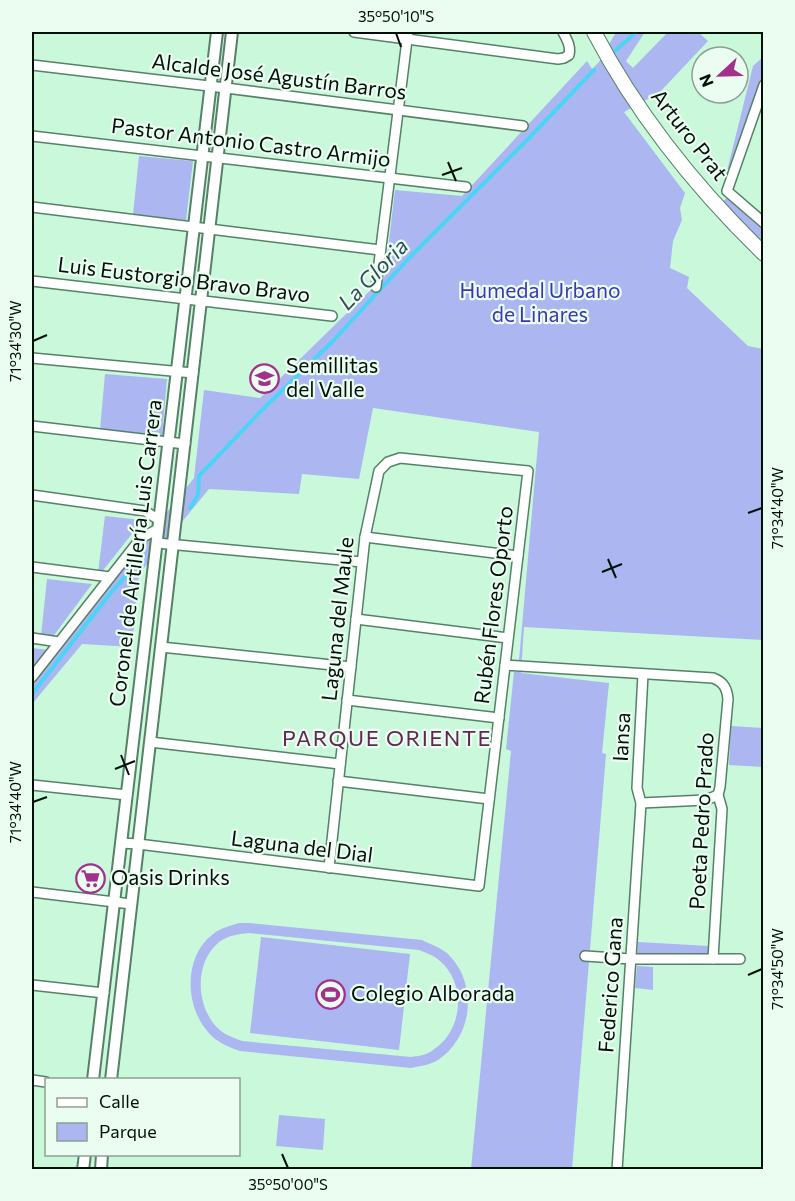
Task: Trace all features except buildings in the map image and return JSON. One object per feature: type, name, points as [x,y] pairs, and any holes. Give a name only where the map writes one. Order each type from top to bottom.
[{"type":"main road","name":"Arturo Prat","points":[[594,32],[629,92],[671,150],[717,205],[764,254]]},
{"type":"street","name":"Coronel de Artillería Luis Carrera","points":[[93,1078],[217,32]]},
{"type":"street","name":"Coronel de Artillería Luis Carrera","points":[[111,1078],[232,32]]},
{"type":"street","points":[[354,32],[408,35],[558,59],[569,55],[570,50],[563,32]]},
{"type":"street","points":[[376,286],[408,35]]},
{"type":"street","name":"Alcalde José Agustín Barros","points":[[32,65],[523,126]]},
{"type":"street","name":"Arturo Prat","points":[[764,85],[727,191],[764,223]]},
{"type":"street","name":"Pastor Antonio Castro Armijo","points":[[32,136],[466,187]]},
{"type":"street","points":[[32,207],[380,250]]},
{"type":"street","name":"Luis Eustorgio Bravo Bravo","points":[[32,281],[332,316]]},
{"type":"street","points":[[32,358],[193,373]]},
{"type":"street","points":[[32,426],[185,444]]},
{"type":"street","name":"Rubén Flores Oporto","points":[[400,458],[528,471],[479,886]]},
{"type":"street","name":"Laguna del Maule","points":[[329,868],[365,537],[379,471],[388,462],[400,458]]},
{"type":"street","points":[[32,495],[145,511],[159,525],[141,538],[32,677]]},
{"type":"street","points":[[365,537],[518,556]]},
{"type":"street","points":[[157,543],[362,562]]},
{"type":"street","points":[[32,567],[110,577]]},
{"type":"street","points":[[356,619],[508,638]]},
{"type":"street","points":[[32,638],[59,642]]},
{"type":"street","points":[[161,647],[351,667]]},
{"type":"street","points":[[505,665],[643,674]]},
{"type":"street","name":"Poeta Pedro Prado","points":[[643,674],[713,678],[719,680],[727,690],[718,795],[722,809],[713,959]]},
{"type":"street","name":"Iansa","points":[[641,802],[637,788],[643,674]]},
{"type":"street","points":[[347,700],[499,718]]},
{"type":"street","points":[[150,742],[340,764]]},
{"type":"street","points":[[338,781],[489,800]]},
{"type":"street","points":[[32,785],[127,795]]},
{"type":"street","points":[[641,802],[706,800],[718,795]]},
{"type":"street","name":"Federico Gana","points":[[616,1170],[641,802]]},
{"type":"street","name":"Laguna del Dial","points":[[121,843],[479,886]]},
{"type":"street","points":[[32,892],[131,904]]},
{"type":"street","points":[[585,956],[631,959],[740,959]]},
{"type":"street","points":[[32,985],[104,993]]},
{"type":"green space","name":"Humedal Urbano de Linares","points":[[616,32],[645,32],[626,61],[633,68],[668,32],[698,32],[708,41],[704,45],[690,45],[690,60],[659,93],[624,112],[685,193],[680,208],[682,220],[673,241],[670,268],[689,277],[687,288],[748,346],[763,349],[763,640],[524,627],[521,673],[609,683],[602,753],[606,754],[572,1169],[471,1169],[511,751],[506,749],[514,672],[518,672],[539,432],[373,408],[359,479],[302,474],[299,494],[209,489],[139,574],[132,647],[82,644],[32,704],[32,682],[194,478],[204,390],[260,398],[385,276],[395,190],[462,196],[587,61],[592,69],[599,62]]},
{"type":"green space","points":[[763,57],[763,74],[725,179],[743,105],[750,105],[750,78],[753,66]]},
{"type":"green space","points":[[139,156],[193,161],[186,220],[133,215]]},
{"type":"green space","points":[[727,198],[763,230],[763,243],[723,201]]},
{"type":"green space","points":[[105,374],[167,379],[162,436],[100,430]]},
{"type":"green space","points":[[105,516],[142,521],[101,573],[98,573]]},
{"type":"green space","points":[[47,579],[92,584],[52,638],[41,636]]},
{"type":"green space","points":[[32,648],[48,650],[32,670]]},
{"type":"green space","points":[[731,726],[763,728],[763,767],[729,765]]},
{"type":"green space","points":[[239,923],[422,940],[438,947],[447,953],[457,965],[464,979],[468,1008],[459,1037],[450,1050],[438,1060],[411,1068],[240,1051],[222,1044],[211,1036],[200,1021],[195,1009],[192,996],[192,968],[203,944],[216,932]],"holes":[[[249,933],[419,950],[435,957],[449,971],[458,994],[456,1020],[451,1031],[431,1052],[420,1056],[242,1041],[223,1033],[206,1012],[202,1000],[201,975],[204,963],[218,943],[236,935]]]},
{"type":"green space","name":"Colegio Alborada","points":[[261,937],[410,954],[399,1050],[250,1033]]},
{"type":"green space","points":[[638,942],[709,946],[708,954],[637,956]]},
{"type":"green space","points":[[637,966],[653,967],[653,990],[635,988]]},
{"type":"green space","points":[[279,1115],[325,1119],[323,1150],[276,1146]]},
{"type":"waterway","points":[[615,51],[636,32]]},
{"type":"waterway","name":"La Gloria","points":[[190,508],[198,495],[199,476],[333,341],[409,258],[594,70]]},
{"type":"waterway","name":"La Gloria","points":[[32,694],[109,595],[144,555]]},
{"type":"place","name":"Semillitas del Valle","points":[[265,378]]},
{"type":"place","name":"Oasis Drinks","points":[[90,878]]},
{"type":"place","name":"Colegio Alborada","points":[[330,994]]},
{"type":"district","name":"PARQUE ORIENTE","points":[[387,738]]}]
